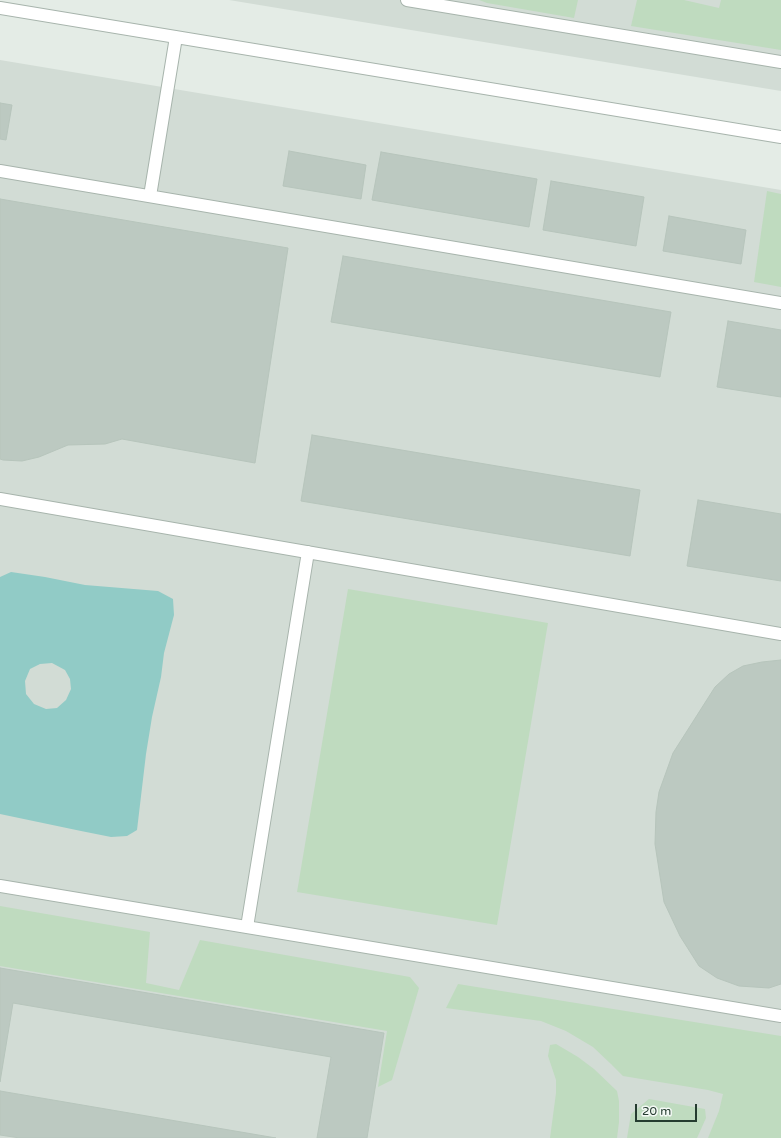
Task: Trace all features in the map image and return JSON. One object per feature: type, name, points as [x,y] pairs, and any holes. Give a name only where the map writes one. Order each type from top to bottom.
[{"type":"street","points":[[407,0],[424,1],[781,62]]},
{"type":"street","points":[[0,8],[781,137]]},
{"type":"street","points":[[150,196],[176,37]]},
{"type":"street","points":[[0,171],[781,303]]},
{"type":"street","points":[[0,499],[781,634]]},
{"type":"street","points":[[247,927],[308,552]]},
{"type":"street","points":[[0,886],[781,1016]]},
{"type":"shaded area","points":[[229,0],[781,0],[781,91]]},
{"type":"shaded area","points":[[0,60],[781,190],[781,1138],[0,1138]]},
{"type":"green space","points":[[479,0],[578,0],[574,18],[487,3]]},
{"type":"green space","points":[[637,0],[684,0],[719,8],[721,0],[781,0],[781,50],[631,26]]},
{"type":"green space","points":[[767,191],[781,194],[781,287],[754,282]]},
{"type":"green space","points":[[348,589],[548,623],[497,925],[297,892]]},
{"type":"green space","points":[[0,906],[150,932],[146,983],[179,990],[200,940],[410,977],[419,988],[392,1080],[378,1087],[387,1031],[0,966]]},
{"type":"green space","points":[[458,984],[781,1036],[781,1138],[708,1138],[719,1111],[723,1094],[708,1090],[623,1076],[593,1047],[566,1031],[541,1021],[446,1008]]},
{"type":"green space","points":[[556,1044],[578,1057],[594,1069],[617,1091],[619,1101],[619,1122],[617,1138],[550,1138],[556,1093],[556,1080],[548,1056],[550,1045]]},
{"type":"green space","points":[[649,1099],[705,1109],[706,1118],[697,1138],[627,1138],[631,1114]]},
{"type":"water","points":[[11,572],[85,585],[158,591],[173,599],[174,615],[164,653],[161,677],[152,717],[137,830],[127,836],[111,837],[0,814],[0,577]],"holes":[[[52,663],[65,670],[70,679],[71,689],[66,700],[57,708],[46,709],[34,704],[26,694],[25,681],[30,669],[40,664]]]},
{"type":"building","points":[[0,103],[12,105],[6,140],[0,139]]},
{"type":"building","points":[[289,151],[366,165],[361,199],[283,186]]},
{"type":"building","points":[[381,152],[537,179],[529,227],[372,200]]},
{"type":"building","points":[[551,181],[644,197],[636,246],[543,230]]},
{"type":"building","points":[[0,199],[288,248],[255,463],[122,439],[105,444],[68,445],[39,457],[22,461],[0,459]]},
{"type":"building","points":[[669,216],[746,230],[741,264],[663,251]]},
{"type":"building","points":[[343,256],[671,312],[660,377],[331,322]]},
{"type":"building","points":[[728,321],[781,330],[781,397],[717,387]]},
{"type":"building","points":[[312,435],[640,490],[630,556],[301,501]]},
{"type":"building","points":[[698,500],[781,514],[781,581],[687,566]]},
{"type":"building","points":[[781,660],[781,984],[769,988],[739,986],[717,978],[699,966],[680,936],[664,902],[655,844],[656,812],[659,792],[673,753],[715,687],[729,674],[743,666]]},
{"type":"building","points":[[0,968],[384,1033],[367,1138],[317,1138],[331,1057],[13,1003],[0,1082]]},
{"type":"building","points":[[0,1091],[276,1138],[20,1138],[0,1135]]}]
